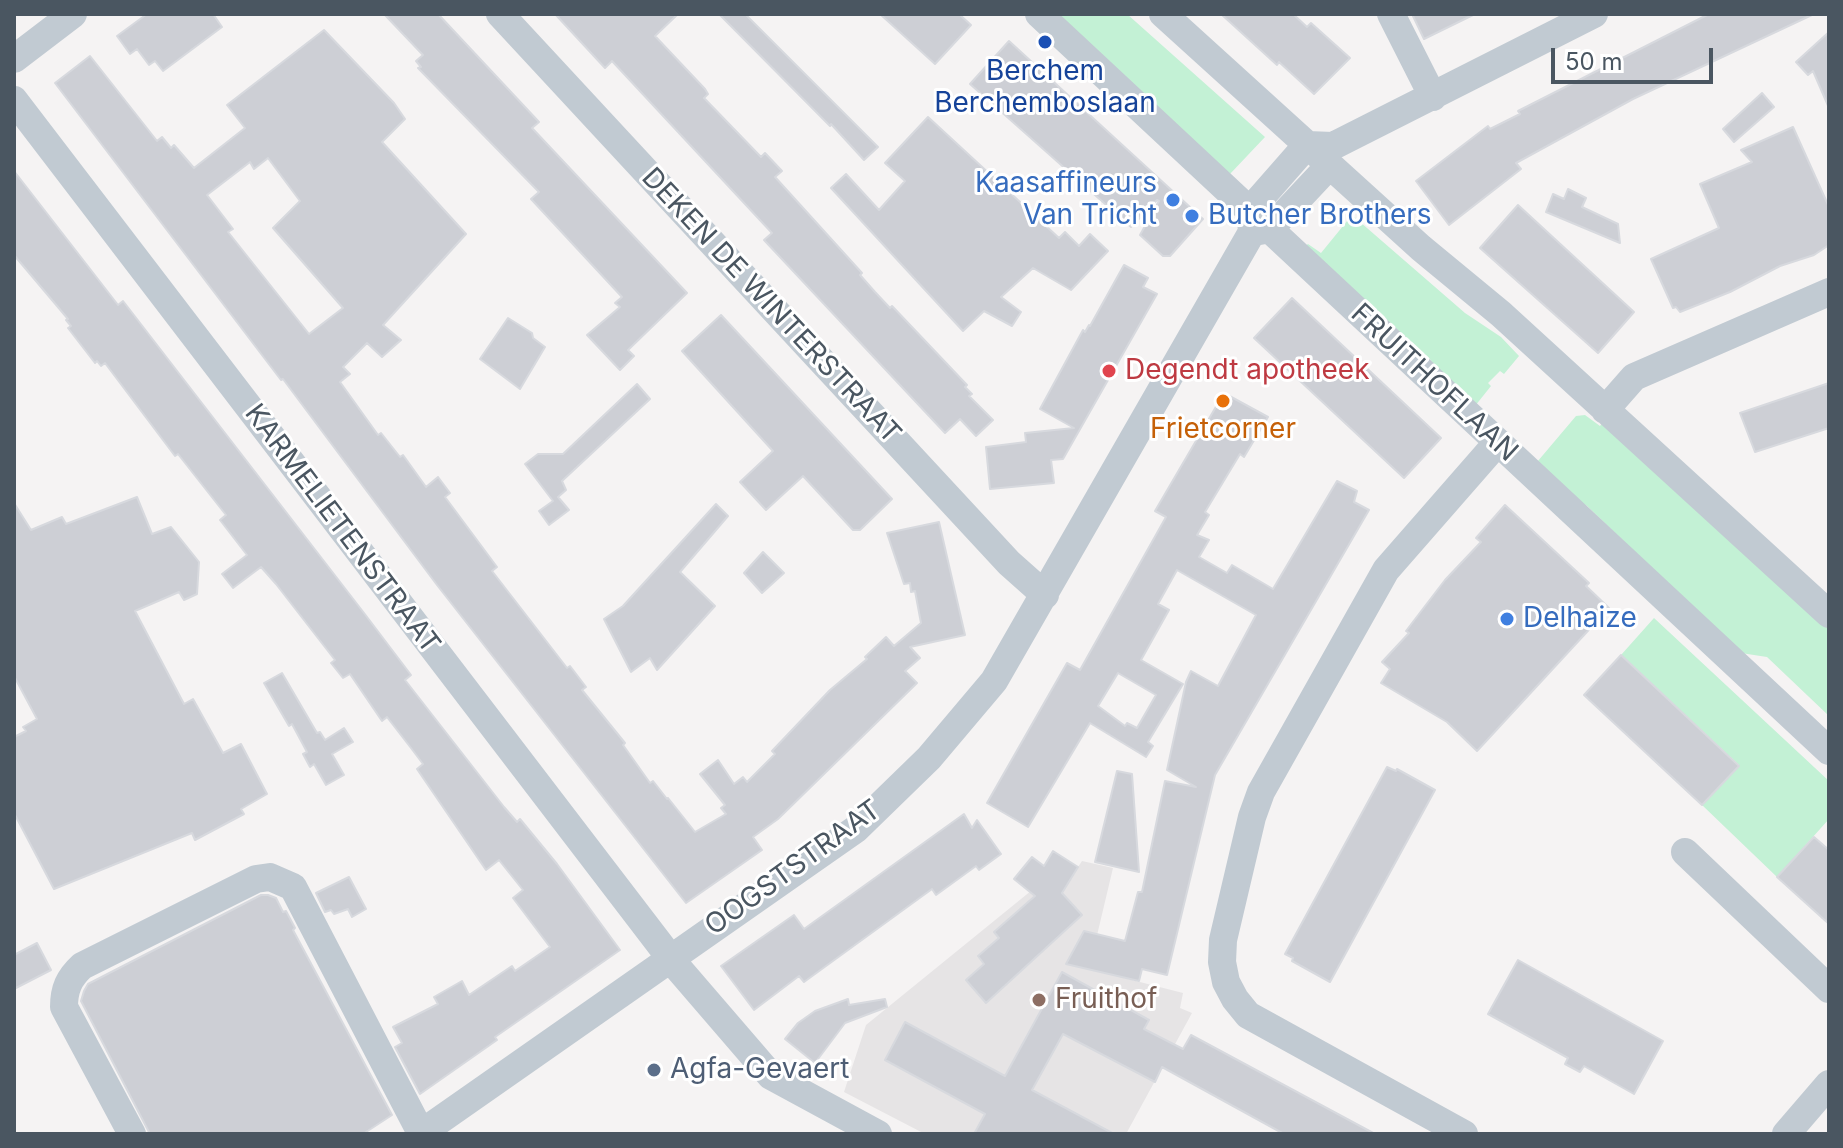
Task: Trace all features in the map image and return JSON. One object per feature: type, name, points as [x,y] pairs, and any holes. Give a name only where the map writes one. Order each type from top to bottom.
[{"type":"street","points":[[14,59],[73,14]]},
{"type":"street","name":"DEKEN DE WINTERSTRAAT","points":[[500,14],[1009,563],[1045,595]]},
{"type":"street","name":"FRUITHOFLAAN","points":[[1039,14],[1258,224],[1829,751]]},
{"type":"street","points":[[1163,14],[1323,152],[1421,248],[1501,314],[1829,614]]},
{"type":"street","points":[[1391,14],[1433,97]]},
{"type":"street","points":[[1323,152],[1594,14]]},
{"type":"street","name":"KARMELIETENSTRAAT","points":[[14,100],[671,958],[771,1076],[878,1134]]},
{"type":"street","name":"OOGSTSTRAAT","points":[[420,1133],[856,829],[919,768],[994,681],[1258,224],[1323,152]]},
{"type":"street","points":[[1605,410],[1634,377],[1829,292]]},
{"type":"street","points":[[1464,1134],[1248,1015],[1226,982],[1222,951],[1252,817],[1273,767],[1386,570],[1497,443]]},
{"type":"street","points":[[1685,852],[1829,989]]},
{"type":"street","points":[[132,1134],[64,1007],[64,996],[71,976],[82,966],[256,879],[270,877],[293,887],[420,1133]]},
{"type":"street","points":[[1786,1134],[1829,1084]]},
{"type":"shaded area","name":"Fruithof","points":[[1082,861],[1113,868],[1089,969],[1183,993],[1180,1008],[1192,1013],[1126,1134],[925,1134],[844,1092],[866,1025],[1053,873],[1067,884]]},
{"type":"green space","points":[[1055,14],[1127,14],[1265,137],[1230,174]]},
{"type":"green space","points":[[1352,215],[1465,313],[1501,337],[1519,356],[1504,374],[1500,371],[1488,383],[1491,386],[1471,411],[1429,358],[1350,287],[1299,251],[1308,244],[1321,253]]},
{"type":"green space","points":[[1585,415],[1600,426],[1608,415],[1829,624],[1829,716],[1767,657],[1741,653],[1587,506],[1532,468],[1576,416]]},
{"type":"green space","points":[[1654,618],[1829,781],[1829,819],[1777,877],[1702,805],[1739,765],[1621,655]]},
{"type":"building","points":[[147,14],[213,14],[222,27],[163,71],[155,61],[149,65],[137,49],[130,54],[117,36]]},
{"type":"building","points":[[384,14],[438,14],[539,122],[532,128],[687,293],[628,350],[634,356],[620,370],[587,335],[620,307],[615,303],[622,297],[531,199],[539,192],[418,68],[421,67],[416,61],[423,55]]},
{"type":"building","points":[[555,14],[678,14],[655,36],[705,89],[708,94],[704,98],[761,157],[765,153],[782,171],[775,177],[862,273],[860,275],[875,292],[967,385],[965,387],[972,394],[969,396],[993,420],[976,436],[960,419],[945,433],[764,240],[772,233],[612,61],[605,68]]},
{"type":"building","points":[[719,14],[745,14],[878,147],[864,160]]},
{"type":"building","points":[[880,14],[959,14],[971,25],[935,64]]},
{"type":"building","points":[[1221,14],[1293,14],[1307,27],[1311,23],[1350,58],[1314,94]]},
{"type":"building","points":[[1412,14],[1475,14],[1424,39]]},
{"type":"building","points":[[1709,14],[1814,14],[1633,99],[1516,163],[1521,169],[1449,225],[1416,181],[1488,126],[1490,129],[1520,114],[1518,111]]},
{"type":"building","points":[[324,30],[394,103],[405,119],[382,142],[466,234],[383,325],[401,340],[382,357],[367,343],[343,367],[350,374],[340,382],[378,435],[381,433],[400,457],[403,455],[426,487],[438,477],[450,493],[445,497],[497,567],[492,571],[567,668],[570,666],[586,687],[582,690],[625,743],[623,745],[650,783],[653,781],[695,832],[726,814],[721,808],[725,805],[700,774],[718,760],[734,784],[743,777],[747,782],[830,690],[867,659],[865,657],[886,637],[894,646],[921,623],[915,591],[911,592],[910,583],[904,584],[887,533],[939,522],[965,635],[910,647],[920,658],[905,671],[917,683],[778,819],[753,837],[762,850],[686,903],[437,585],[55,83],[90,56],[157,141],[162,137],[171,148],[174,145],[194,168],[245,128],[227,105]],"holes":[[[268,158],[300,201],[273,228],[343,308],[309,334],[228,232],[233,229],[207,195],[250,162],[254,169]]]},
{"type":"building","points":[[1829,32],[1829,108],[1813,71],[1808,75],[1796,62]]},
{"type":"building","points":[[1009,41],[1203,219],[1170,256],[1163,256],[1140,235],[1159,201],[1131,227],[970,84]]},
{"type":"building","points":[[1762,93],[1774,107],[1734,142],[1723,129]]},
{"type":"building","points":[[928,117],[1059,238],[1065,232],[1079,246],[1090,234],[1108,251],[1071,290],[1033,268],[1001,297],[1021,312],[1012,326],[984,311],[963,331],[831,188],[846,174],[879,210],[905,181],[885,163]]},
{"type":"building","points":[[1793,127],[1829,207],[1829,245],[1814,255],[1780,266],[1730,292],[1680,312],[1673,308],[1651,259],[1719,228],[1700,184],[1752,162],[1741,150]]},
{"type":"building","points":[[14,171],[118,305],[123,301],[411,675],[405,680],[504,807],[517,822],[520,819],[557,864],[620,950],[495,1037],[497,1040],[420,1094],[395,1047],[402,1043],[393,1027],[438,1004],[434,997],[462,981],[469,995],[512,966],[515,971],[550,947],[513,898],[523,890],[499,860],[486,870],[417,769],[423,764],[387,717],[382,721],[350,674],[343,678],[331,663],[335,660],[276,584],[261,567],[233,588],[222,574],[247,555],[220,520],[226,515],[178,454],[175,456],[105,363],[101,366],[97,361],[95,363],[68,328],[71,326],[68,319],[14,255]]},
{"type":"building","points":[[1568,189],[1586,198],[1582,207],[1618,224],[1620,243],[1546,212],[1553,194],[1564,199]]},
{"type":"building","points":[[1518,205],[1634,312],[1598,353],[1480,248]]},
{"type":"building","points":[[1124,265],[1148,278],[1143,287],[1157,294],[1063,459],[1051,460],[1054,483],[990,489],[986,447],[1026,442],[1025,433],[1074,428],[1040,409],[1083,330],[1085,332],[1090,326]]},
{"type":"building","points":[[1292,298],[1441,438],[1404,478],[1254,338]]},
{"type":"building","points":[[721,315],[892,499],[860,530],[853,530],[803,476],[766,510],[740,482],[773,451],[682,351]]},
{"type":"building","points":[[508,318],[532,333],[533,338],[545,347],[520,389],[480,359]]},
{"type":"building","points":[[1829,383],[1829,428],[1755,452],[1740,413]]},
{"type":"building","points":[[637,384],[650,399],[562,481],[566,490],[558,497],[569,510],[549,525],[539,511],[553,501],[525,464],[538,454],[563,454]]},
{"type":"building","points":[[1224,393],[1268,417],[1244,457],[1240,454],[1205,512],[1209,515],[1197,535],[1209,540],[1199,557],[1227,573],[1232,565],[1273,589],[1337,481],[1357,491],[1354,502],[1369,510],[1215,775],[1167,975],[1142,969],[1139,981],[1066,964],[1084,931],[1125,941],[1138,892],[1142,892],[1165,781],[1196,787],[1167,770],[1186,682],[1191,671],[1218,686],[1256,615],[1177,570],[1158,604],[1169,610],[1141,660],[1183,684],[1148,742],[1153,746],[1146,757],[1090,723],[1028,827],[987,803],[1067,663],[1080,670],[1166,517],[1155,511]],"holes":[[[1118,673],[1156,695],[1137,728],[1127,723],[1125,726],[1098,706]]]},
{"type":"building","points":[[137,497],[152,534],[171,527],[199,562],[197,594],[184,600],[179,592],[135,611],[184,704],[193,699],[223,753],[241,744],[267,794],[241,809],[244,814],[195,840],[192,833],[54,889],[14,813],[14,737],[26,731],[23,727],[37,719],[14,676],[14,503],[31,530],[62,517],[66,524]]},
{"type":"building","points":[[716,504],[728,516],[680,572],[715,606],[657,670],[650,658],[631,672],[604,619],[623,606]]},
{"type":"building","name":"Delhaize","points":[[1505,505],[1589,583],[1586,586],[1609,608],[1477,751],[1447,722],[1381,683],[1390,669],[1382,662],[1409,633],[1406,631],[1445,580],[1481,542],[1476,538]]},
{"type":"building","points":[[763,552],[784,573],[762,593],[744,573]]},
{"type":"building","points":[[1621,655],[1739,766],[1702,805],[1584,695]]},
{"type":"building","points":[[282,673],[317,733],[320,732],[325,740],[344,728],[353,742],[332,754],[344,775],[326,785],[314,764],[310,767],[303,754],[307,752],[292,724],[289,726],[264,683]]},
{"type":"building","points":[[1387,767],[1397,769],[1435,790],[1330,982],[1285,954]]},
{"type":"building","points":[[1117,771],[1132,774],[1139,872],[1095,862]]},
{"type":"building","points":[[964,814],[972,828],[977,820],[1001,854],[979,870],[976,866],[936,895],[932,889],[804,982],[799,976],[754,1010],[721,966],[794,915],[804,929]]},
{"type":"building","points":[[1814,837],[1829,850],[1829,924],[1777,877]]},
{"type":"building","points":[[1053,851],[1078,867],[1062,893],[1082,915],[986,1003],[966,980],[984,964],[978,956],[999,938],[994,932],[1035,896],[1014,879],[1032,857],[1044,866]]},
{"type":"building","points":[[349,877],[366,909],[352,917],[348,909],[334,914],[331,910],[325,912],[316,893]]},
{"type":"building","points":[[261,895],[276,898],[283,912],[286,911],[295,928],[293,930],[392,1115],[363,1134],[150,1134],[81,1001],[84,991],[88,984]]},
{"type":"building","points":[[37,943],[51,970],[14,989],[14,955]]},
{"type":"building","points":[[1518,960],[1663,1041],[1634,1094],[1584,1066],[1580,1072],[1565,1064],[1568,1058],[1488,1014]]},
{"type":"building","points":[[1062,972],[1149,1020],[1144,1029],[1183,1049],[1191,1035],[1375,1134],[1284,1134],[1162,1067],[1155,1082],[1063,1034],[1032,1090],[1114,1134],[974,1134],[985,1114],[885,1060],[905,1022],[1005,1076]]},
{"type":"building","points":[[848,999],[849,1005],[885,999],[887,1007],[845,1023],[815,1063],[785,1039],[798,1023],[815,1011]]},
{"type":"place","name":"Berchem Berchemboslaan","points":[[1045,42]]},
{"type":"place","name":"Kaasaffineurs Van Tricht","points":[[1173,200]]},
{"type":"place","name":"Butcher Brothers","points":[[1192,216]]},
{"type":"place","name":"Degendt apotheek","points":[[1109,371]]},
{"type":"place","name":"Frietcorner","points":[[1223,401]]},
{"type":"place","name":"Delhaize","points":[[1507,619]]},
{"type":"place","name":"Fruithof","points":[[1039,1000]]},
{"type":"place","name":"Agfa-Gevaert","points":[[654,1070]]}]
